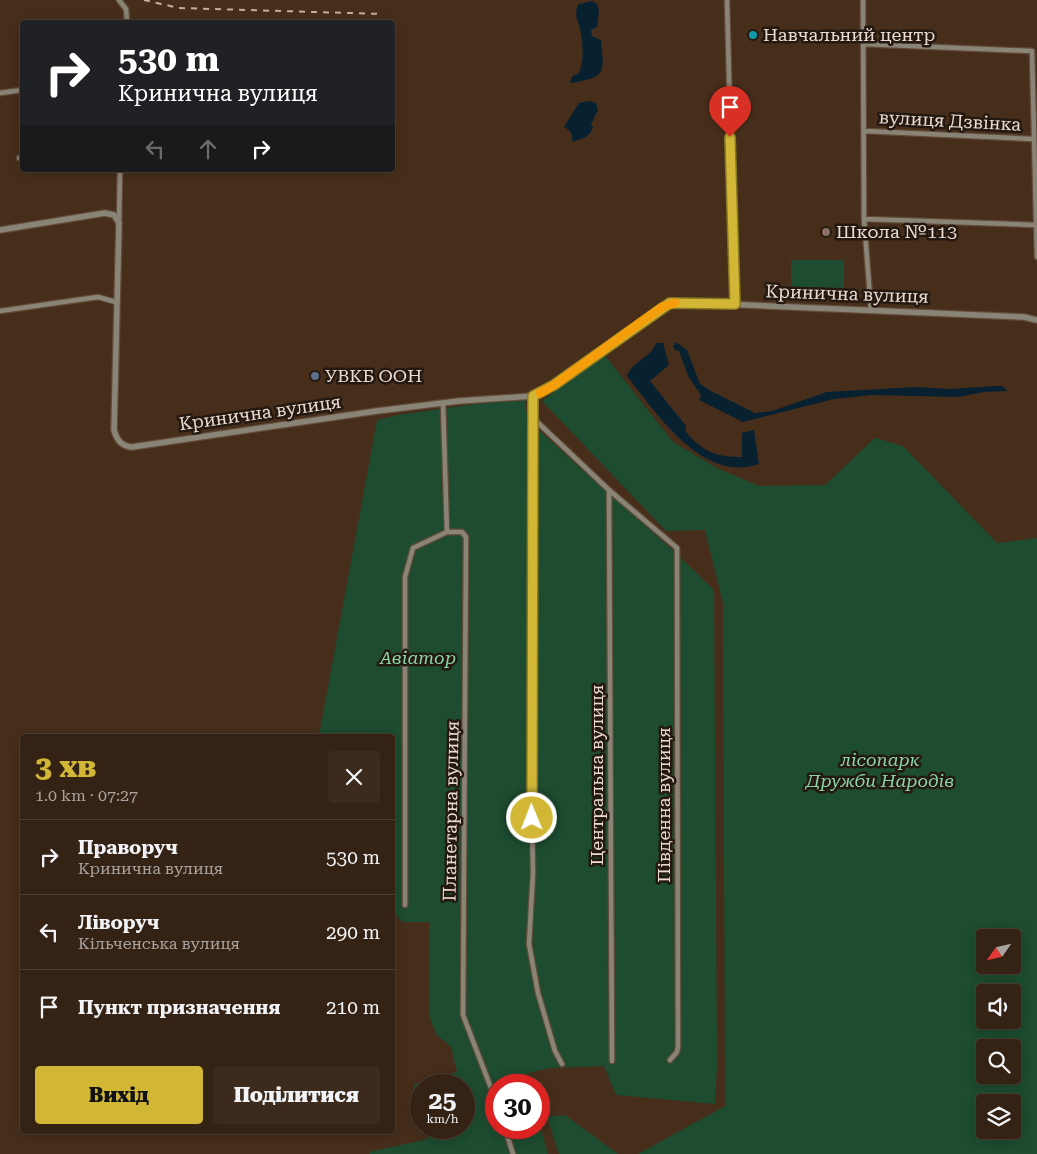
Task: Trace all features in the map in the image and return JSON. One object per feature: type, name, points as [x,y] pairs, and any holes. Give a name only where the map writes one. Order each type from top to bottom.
[{"type":"street","points":[[120,0],[126,9],[127,20]]},
{"type":"street","points":[[727,0],[735,304]]},
{"type":"street","points":[[863,0],[864,219],[871,310]]},
{"type":"street","points":[[863,44],[1032,51],[1037,257]]},
{"type":"street","points":[[0,93],[20,90]]},
{"type":"street","name":"вулиця Дзвінка","points":[[865,131],[1033,139]]},
{"type":"street","points":[[0,311],[98,297],[116,302],[121,230],[119,222],[120,172]]},
{"type":"street","points":[[0,230],[105,214],[114,215],[119,222]]},
{"type":"street","points":[[864,219],[1036,225]]},
{"type":"street","name":"Кринична вулиця","points":[[116,302],[114,430],[119,442],[124,446],[132,447],[443,403],[533,396],[554,385],[670,303],[735,304],[1024,317],[1037,320]]},
{"type":"street","points":[[533,396],[531,724],[533,874],[529,944],[538,993],[555,1051],[562,1064]]},
{"type":"street","points":[[405,905],[405,577],[413,548],[447,532],[443,403]]},
{"type":"street","points":[[533,418],[609,490]]},
{"type":"street","name":"Південна вулиця","points":[[609,490],[677,548],[678,1046],[677,1052],[670,1060]]},
{"type":"street","name":"Центральна вулиця","points":[[609,490],[612,1061]]},
{"type":"street","name":"Планетарна вулиця","points":[[447,532],[462,532],[466,537],[463,1015],[486,1074]]},
{"type":"street","points":[[508,1139],[513,1154]]},
{"type":"green space","points":[[791,260],[844,260],[844,288],[791,287]]},
{"type":"green space","name":"лісопарк Дружби Народів","points":[[603,353],[673,442],[717,468],[759,486],[825,485],[875,438],[903,446],[997,543],[1037,538],[1037,1154],[638,1154],[725,1106],[723,603],[705,530],[666,531],[542,401]]},
{"type":"green space","name":"Авіатор","points":[[525,397],[527,419],[714,590],[717,1065],[715,1104],[616,1095],[604,1066],[550,1068],[524,1074],[485,1074],[485,1139],[544,1139],[548,1154],[369,1154],[369,1152],[428,1139],[475,1139],[475,1074],[450,1074],[457,1072],[451,1047],[436,1034],[429,1015],[429,922],[403,922],[397,917],[395,910],[395,734],[319,734],[377,420],[398,415]]},
{"type":"green space","points":[[565,1115],[618,1154],[559,1154],[550,1126],[550,1117]]},
{"type":"water","points":[[592,1],[597,4],[599,11],[597,27],[591,30],[592,36],[601,40],[603,60],[601,71],[593,78],[570,83],[572,76],[578,74],[582,60],[582,44],[576,15],[577,8],[579,4]]},
{"type":"water","points":[[590,101],[596,103],[598,110],[591,124],[593,127],[592,131],[585,137],[572,142],[571,133],[564,127],[579,103]]},
{"type":"water","points":[[676,342],[687,350],[700,384],[755,413],[772,411],[827,392],[915,387],[951,389],[995,386],[1002,386],[1008,391],[984,392],[958,397],[872,395],[834,399],[743,422],[699,400],[701,395],[688,376],[679,351],[675,350],[673,346]]},
{"type":"water","points":[[656,343],[663,343],[669,365],[650,381],[686,426],[686,432],[704,449],[725,456],[742,457],[742,433],[754,430],[759,464],[738,468],[719,464],[701,455],[683,442],[652,409],[627,376],[629,371],[654,348]]},
{"type":"railway","points":[[144,0],[179,8],[383,14]]},
{"type":"slow traffic","points":[[540,393],[554,385],[662,307],[675,303]]},
{"type":"place","name":"Навчальний центр","points":[[753,35]]},
{"type":"place","name":"Школа №113","points":[[826,232]]},
{"type":"place","name":"УВКБ ООН","points":[[315,376]]},
{"type":"route","points":[[532,818],[533,396],[554,385],[670,303],[735,304],[730,137]]}]
